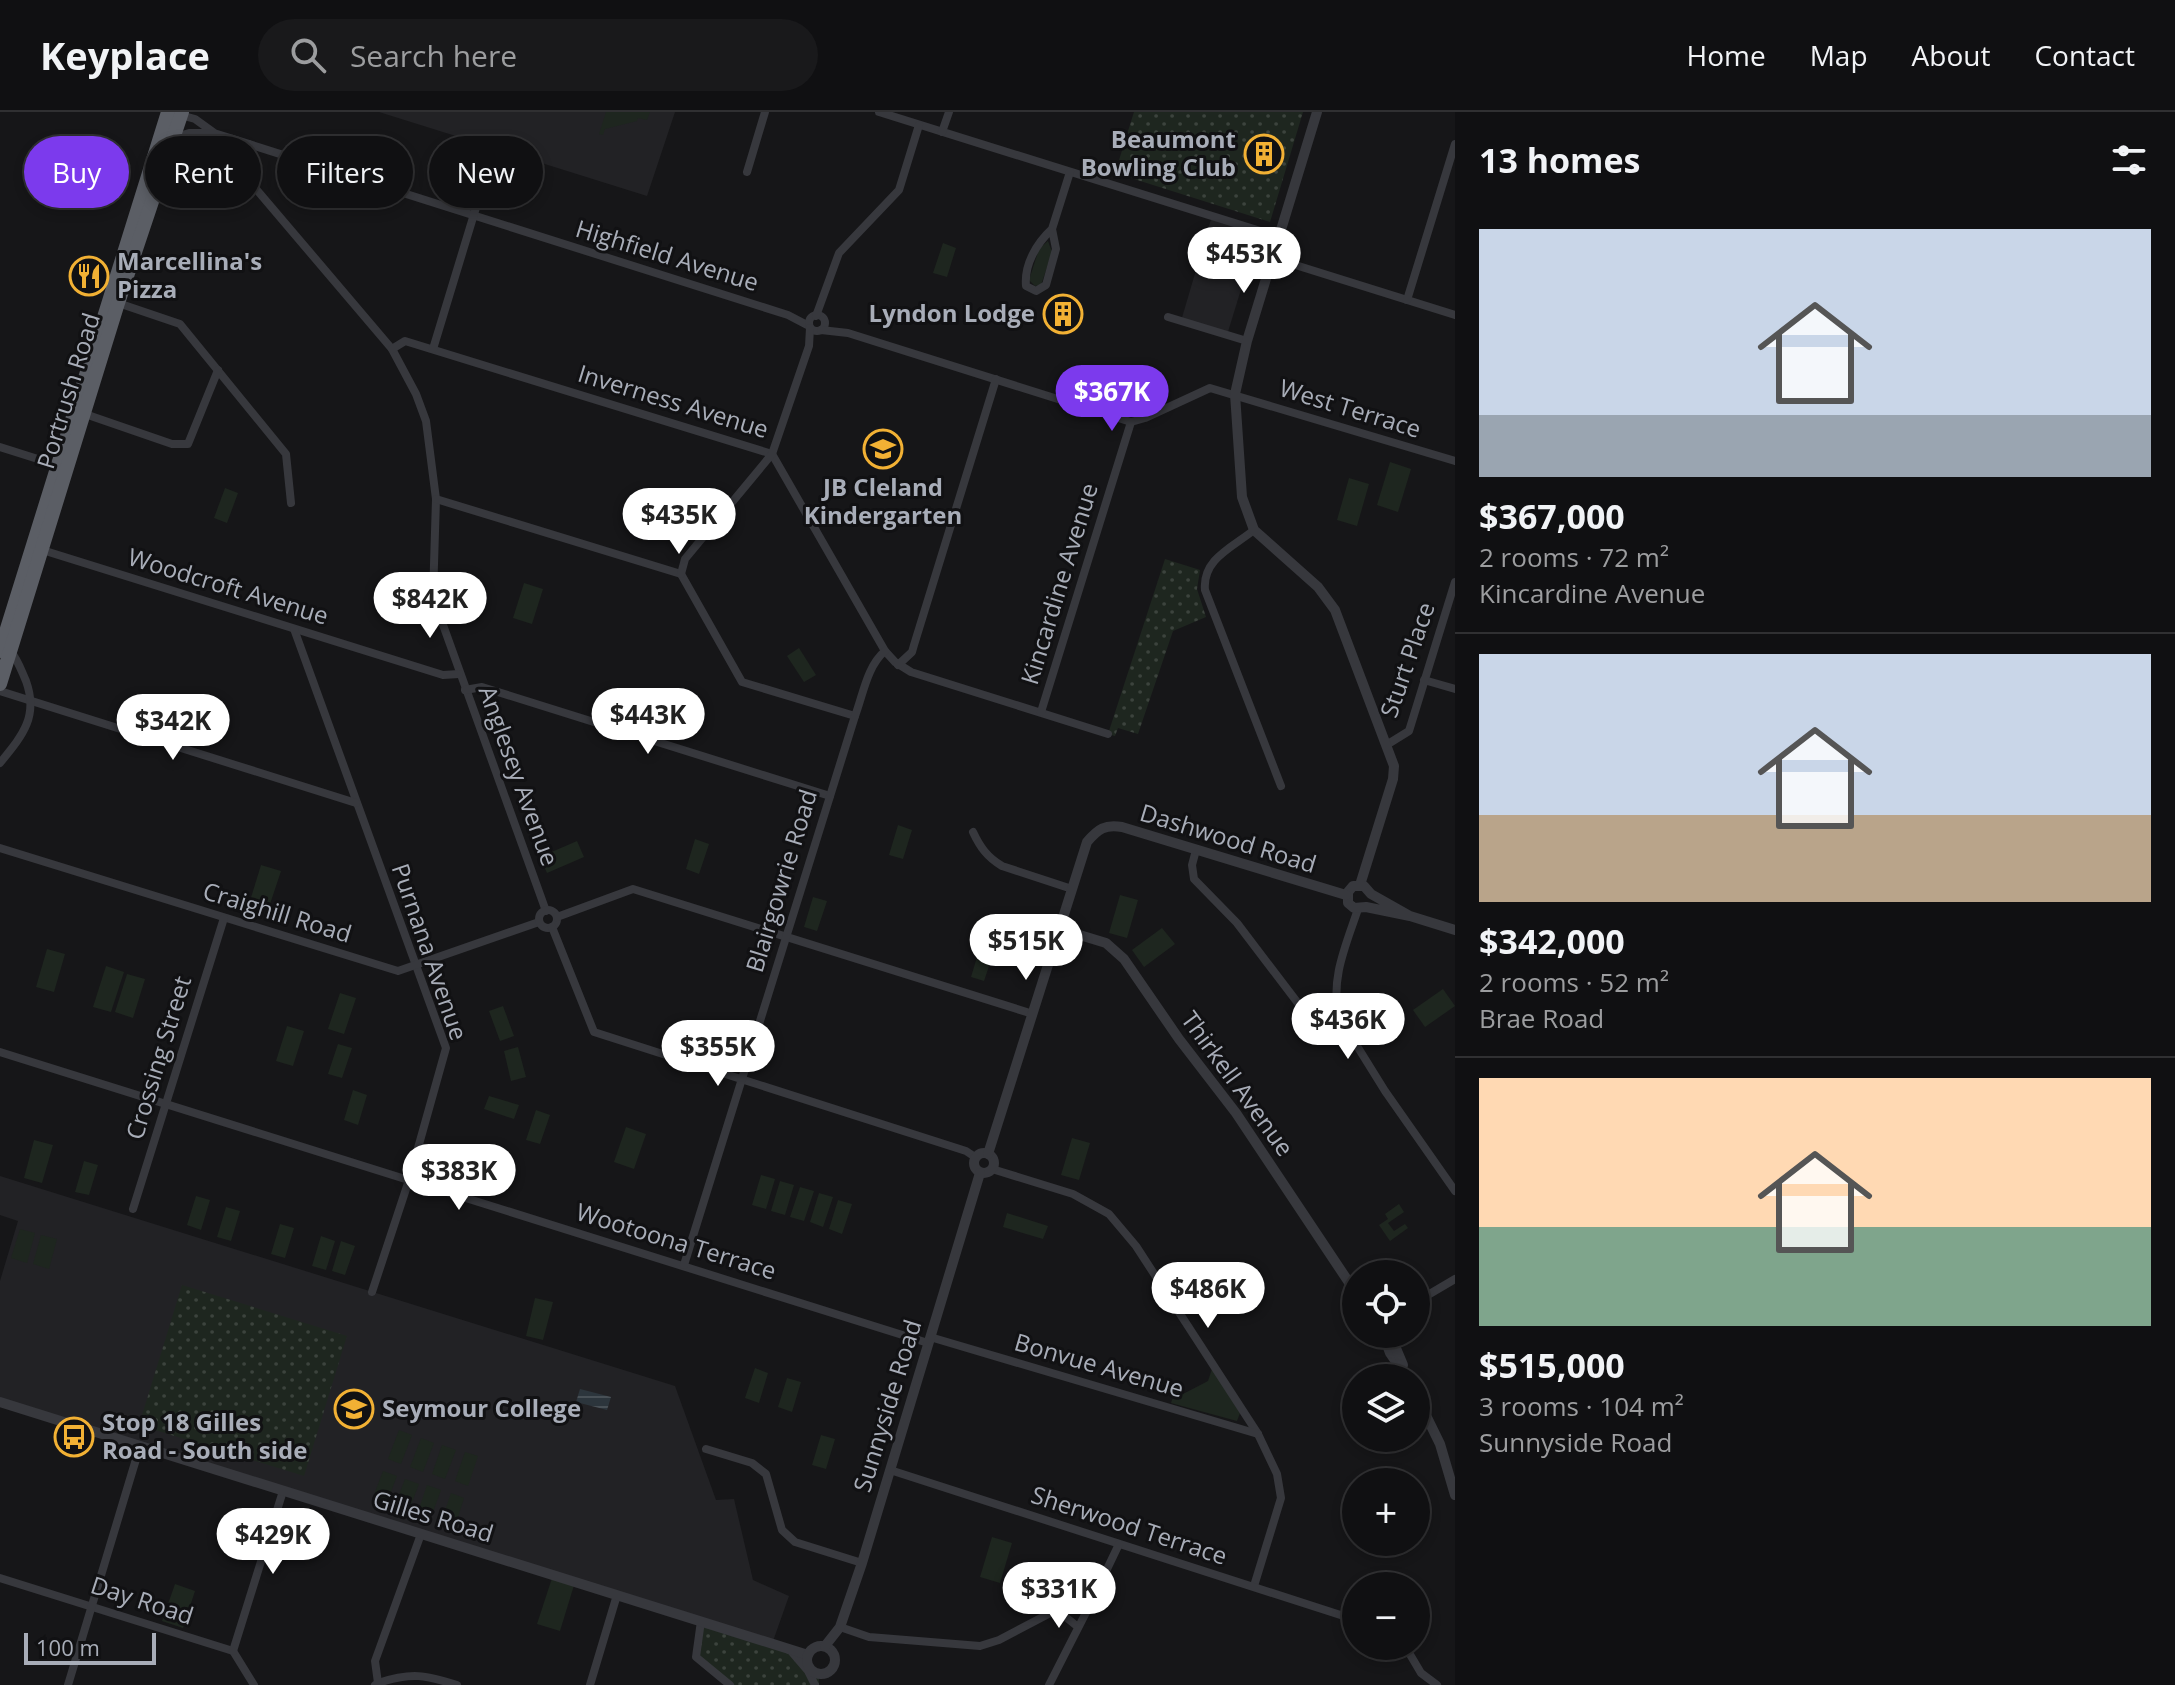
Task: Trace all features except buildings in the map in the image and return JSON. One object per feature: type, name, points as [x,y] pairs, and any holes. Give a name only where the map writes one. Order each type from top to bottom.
[{"type":"highway","name":"Portrush Road","points":[[172,136],[174,114]]},
{"type":"highway","name":"Portrush Road","points":[[0,684],[5,651],[174,114]]},
{"type":"highway","name":"Portrush Road","points":[[63,467],[85,414],[114,302],[147,208]]},
{"type":"street","points":[[879,112],[1279,237]]},
{"type":"street","points":[[942,132],[949,112]]},
{"type":"street","points":[[1317,112],[1247,341],[1235,394],[1242,497],[1254,530],[1318,587],[1335,610],[1394,766],[1393,779],[1360,885]]},
{"type":"street","points":[[747,172],[765,113]]},
{"type":"street","name":"Highfield Avenue","points":[[174,114],[195,119],[214,133]]},
{"type":"street","points":[[681,574],[685,559],[772,454],[836,261],[844,246],[899,190],[919,125]]},
{"type":"street","name":"Highfield Avenue","points":[[179,136],[189,133],[224,136]]},
{"type":"street","points":[[1407,300],[1455,144]]},
{"type":"street","name":"Highfield Avenue","points":[[261,148],[1131,422]]},
{"type":"street","points":[[1052,229],[1037,243],[1025,279],[1026,286],[1031,290],[1036,291],[1046,285],[1056,249],[1052,229],[1070,172]]},
{"type":"street","name":"Anglesey Avenue","points":[[261,195],[392,349],[416,394],[426,421],[436,499],[433,597],[546,911]]},
{"type":"street","points":[[433,349],[475,208]]},
{"type":"street","points":[[1273,258],[1455,315]]},
{"type":"street","points":[[114,302],[180,324],[286,454],[291,503]]},
{"type":"street","points":[[1168,317],[1247,341]]},
{"type":"street","name":"Inverness Avenue","points":[[392,349],[405,341],[772,454],[885,651],[898,665],[911,672],[1108,734]]},
{"type":"street","points":[[85,414],[172,444],[188,444],[218,370]]},
{"type":"street","points":[[898,665],[912,652],[996,379]]},
{"type":"street","points":[[1131,422],[1210,388],[1235,394]]},
{"type":"street","name":"West Terrace","points":[[1235,394],[1352,433],[1455,461]]},
{"type":"street","name":"Kincardine Avenue","points":[[1041,712],[1131,422]]},
{"type":"street","points":[[0,447],[63,467]]},
{"type":"street","points":[[436,499],[681,574],[742,682],[855,716]]},
{"type":"street","points":[[1254,530],[1209,566],[1205,575],[1205,590],[1281,786]]},
{"type":"street","name":"Woodcroft Avenue","points":[[37,549],[443,675],[459,674]]},
{"type":"street","name":"Sturt Place","points":[[1388,744],[1409,731],[1455,582]]},
{"type":"street","name":"Purnana Avenue","points":[[294,629],[446,1048],[409,1180],[372,1292]]},
{"type":"street","points":[[0,763],[29,720],[30,701],[18,661],[5,651]]},
{"type":"street","name":"Blairgowrie Road","points":[[684,1265],[855,716],[872,667],[885,651]]},
{"type":"street","points":[[1424,680],[1455,689]]},
{"type":"street","points":[[465,690],[482,687],[830,796]]},
{"type":"street","points":[[0,691],[356,803]]},
{"type":"street","name":"Dashwood Road","points":[[1072,889],[1087,842],[1098,829],[1113,825],[1346,895]]},
{"type":"street","points":[[973,832],[992,860],[1072,889],[988,1154],[993,1162],[989,1173],[980,1173],[975,1157]]},
{"type":"street","name":"Craighill Road","points":[[0,848],[398,971],[539,922]]},
{"type":"street","points":[[1196,850],[1192,865],[1194,879],[1237,923],[1310,1019],[1324,1023],[1339,1017]]},
{"type":"street","points":[[1410,916],[1360,885],[1353,886],[1346,895],[1348,903],[1362,908],[1410,916],[1455,930]]},
{"type":"street","points":[[975,1157],[966,1151],[594,1032],[552,927],[557,917],[633,889],[1033,1014]]},
{"type":"street","points":[[1371,894],[1370,901],[1362,908],[1348,934],[1338,969],[1336,1005],[1339,1017],[1385,1091],[1455,1191]]},
{"type":"street","points":[[552,927],[545,928],[539,922],[541,914],[554,912],[557,917]]},
{"type":"street","name":"Crossing Street","points":[[133,1209],[224,918]]},
{"type":"street","name":"Thirkell Avenue","points":[[1060,929],[1106,943],[1124,959],[1179,1039],[1236,1113],[1342,1272]]},
{"type":"street","name":"Wootoona Terrace","points":[[0,1052],[929,1340]]},
{"type":"street","points":[[975,1157],[980,1153],[988,1154]]},
{"type":"street","points":[[992,1169],[1073,1194],[1109,1214],[1136,1246],[1258,1434],[1277,1474],[1281,1498],[1254,1586]]},
{"type":"street","name":"Sunnyside Road","points":[[825,1646],[840,1627],[862,1563],[980,1173]]},
{"type":"street","points":[[1430,1294],[1455,1279]]},
{"type":"street","name":"Bonvue Avenue","points":[[929,1340],[1258,1434]]},
{"type":"street","name":"Gilles Road","points":[[0,1402],[808,1655]]},
{"type":"street","points":[[1430,1424],[1440,1444],[1455,1495]]},
{"type":"street","points":[[68,1685],[140,1446]]},
{"type":"street","points":[[706,1449],[752,1463],[766,1474],[782,1530],[795,1542],[862,1563]]},
{"type":"street","name":"Sherwood Terrace","points":[[890,1470],[1342,1615]]},
{"type":"street","points":[[254,1685],[233,1651],[283,1491]]},
{"type":"street","points":[[421,1534],[375,1661],[377,1684],[401,1675],[423,1674],[457,1685]]},
{"type":"street","points":[[1049,1685],[1119,1544]]},
{"type":"street","name":"Day Road","points":[[0,1578],[233,1651]]},
{"type":"street","points":[[840,1627],[869,1637],[980,1646],[999,1640],[1098,1588]]},
{"type":"street","points":[[590,1685],[617,1595]]},
{"type":"street","points":[[1057,1610],[1078,1627]]},
{"type":"street","points":[[701,1621],[696,1657],[730,1685]]},
{"type":"street","points":[[825,1646],[833,1652],[835,1663],[818,1681],[809,1667],[808,1655],[813,1648],[825,1646]]},
{"type":"street","points":[[790,1649],[818,1681]]},
{"type":"street","points":[[1413,1660],[1421,1673],[1437,1685]]},
{"type":"shaded area","points":[[379,112],[675,112],[647,196],[543,163],[543,136],[456,136]]},
{"type":"shaded area","points":[[606,112],[650,112],[647,120],[638,118],[637,121],[605,129],[603,135],[599,134]]},
{"type":"shaded area","points":[[1134,112],[1303,112],[1270,222],[1115,173]]},
{"type":"shaded area","points":[[1212,216],[1259,231],[1227,335],[1181,321]]},
{"type":"shaded area","points":[[1048,241],[1052,252],[1041,285],[1035,286],[1029,280],[1039,249]]},
{"type":"shaded area","points":[[943,243],[956,248],[947,277],[933,273]]},
{"type":"shaded area","points":[[1390,462],[1411,469],[1398,512],[1377,505]]},
{"type":"shaded area","points":[[1349,478],[1369,484],[1357,526],[1337,520]]},
{"type":"shaded area","points":[[225,488],[238,493],[227,523],[214,518]]},
{"type":"shaded area","points":[[1165,559],[1200,570],[1197,589],[1206,617],[1173,631],[1138,734],[1118,728],[1115,736],[1108,734]]},
{"type":"shaded area","points":[[524,583],[543,589],[532,624],[513,618]]},
{"type":"shaded area","points":[[799,648],[816,675],[804,682],[787,656]]},
{"type":"shaded area","points":[[898,825],[912,830],[903,859],[889,855]]},
{"type":"shaded area","points":[[695,839],[709,844],[699,874],[686,869]]},
{"type":"shaded area","points":[[577,841],[584,857],[547,873],[540,857]]},
{"type":"shaded area","points":[[261,865],[281,871],[268,910],[249,904]]},
{"type":"shaded area","points":[[1120,895],[1138,900],[1127,938],[1109,933]]},
{"type":"shaded area","points":[[813,897],[827,901],[817,931],[804,927]]},
{"type":"shaded area","points":[[1162,928],[1175,944],[1144,967],[1132,950]]},
{"type":"shaded area","points":[[980,947],[994,951],[984,981],[971,977]]},
{"type":"shaded area","points":[[47,949],[65,954],[54,992],[36,987]]},
{"type":"shaded area","points":[[106,966],[124,972],[111,1012],[93,1007]]},
{"type":"shaded area","points":[[127,974],[145,979],[133,1018],[115,1012]]},
{"type":"shaded area","points":[[1443,989],[1455,1006],[1425,1027],[1413,1010]]},
{"type":"shaded area","points":[[340,993],[356,998],[344,1034],[328,1029]]},
{"type":"shaded area","points":[[503,1006],[514,1036],[500,1041],[489,1011]]},
{"type":"shaded area","points":[[287,1026],[304,1031],[293,1066],[276,1061]]},
{"type":"shaded area","points":[[338,1044],[352,1048],[342,1078],[328,1074]]},
{"type":"shaded area","points":[[518,1047],[526,1077],[511,1081],[504,1051]]},
{"type":"shaded area","points":[[353,1090],[367,1095],[358,1125],[344,1120]]},
{"type":"shaded area","points":[[489,1096],[519,1105],[514,1119],[484,1109]]},
{"type":"shaded area","points":[[536,1110],[550,1115],[540,1144],[526,1140]]},
{"type":"shaded area","points":[[626,1127],[646,1134],[634,1169],[614,1162]]},
{"type":"shaded area","points":[[1072,1138],[1090,1143],[1079,1180],[1061,1175]]},
{"type":"shaded area","points":[[34,1140],[53,1145],[42,1183],[24,1178]]},
{"type":"shaded area","points":[[84,1161],[98,1165],[89,1195],[75,1192]]},
{"type":"shaded area","points":[[761,1175],[775,1179],[766,1209],[752,1205]]},
{"type":"shaded area","name":"Seymour College","points":[[0,1176],[675,1386],[716,1500],[734,1499],[753,1580],[789,1596],[772,1644],[0,1400],[0,1281],[18,1221],[0,1215]]},
{"type":"shaded area","points":[[780,1181],[794,1185],[785,1215],[771,1211]]},
{"type":"shaded area","points":[[800,1187],[814,1191],[804,1221],[790,1217]]},
{"type":"shaded area","points":[[819,1193],[833,1197],[823,1227],[810,1222]]},
{"type":"shaded area","points":[[196,1196],[210,1200],[201,1230],[187,1225]]},
{"type":"shaded area","points":[[838,1200],[852,1204],[842,1234],[829,1229]]},
{"type":"shaded area","points":[[1399,1204],[1404,1212],[1388,1223],[1394,1231],[1405,1224],[1408,1228],[1390,1241],[1379,1225],[1388,1219],[1385,1214]]},
{"type":"shaded area","points":[[226,1207],[240,1211],[231,1241],[217,1237]]},
{"type":"shaded area","points":[[1007,1213],[1048,1226],[1043,1239],[1003,1227]]},
{"type":"shaded area","points":[[280,1224],[294,1228],[285,1258],[271,1254]]},
{"type":"shaded area","points":[[20,1229],[35,1233],[27,1263],[11,1258]]},
{"type":"shaded area","points":[[41,1235],[57,1239],[49,1269],[33,1264]]},
{"type":"shaded area","points":[[321,1236],[335,1241],[326,1270],[312,1266]]},
{"type":"shaded area","points":[[341,1241],[355,1246],[345,1275],[332,1271]]},
{"type":"shaded area","points":[[182,1285],[347,1336],[304,1476],[139,1425]]},
{"type":"shaded area","points":[[535,1298],[553,1302],[543,1340],[526,1336]]},
{"type":"shaded area","points":[[755,1368],[768,1373],[759,1403],[745,1398]]},
{"type":"shaded area","points":[[1212,1369],[1240,1413],[1237,1421],[1171,1403],[1174,1394],[1183,1394],[1208,1381]]},
{"type":"shaded area","points":[[787,1378],[801,1382],[792,1412],[778,1407]]},
{"type":"shaded area","points":[[580,1389],[611,1397],[607,1410],[576,1402]]},
{"type":"shaded area","points":[[399,1430],[412,1435],[401,1464],[388,1459]]},
{"type":"shaded area","points":[[821,1435],[835,1439],[826,1469],[812,1465]]},
{"type":"shaded area","points":[[421,1438],[434,1443],[423,1472],[410,1467]]},
{"type":"shaded area","points":[[442,1445],[456,1450],[445,1479],[432,1474]]},
{"type":"shaded area","points":[[465,1452],[478,1456],[468,1486],[455,1481]]},
{"type":"shaded area","points":[[383,1471],[397,1476],[386,1505],[372,1500]]},
{"type":"shaded area","points":[[405,1479],[419,1484],[408,1513],[394,1508]]},
{"type":"shaded area","points":[[427,1485],[441,1490],[430,1520],[417,1515]]},
{"type":"shaded area","points":[[451,1493],[464,1498],[455,1527],[441,1523]]},
{"type":"shaded area","points":[[992,1537],[1012,1543],[1000,1583],[980,1577]]},
{"type":"shaded area","points":[[553,1575],[575,1582],[560,1631],[537,1624]]},
{"type":"shaded area","points":[[175,1584],[195,1591],[183,1628],[162,1621]]},
{"type":"shaded area","points":[[701,1621],[808,1655],[808,1665],[819,1674],[819,1685],[730,1685],[696,1657]]},
{"type":"place","name":"Beaumont Bowling Club","points":[[1264,154]]},
{"type":"place","name":"Marcellina's Pizza","points":[[89,276]]},
{"type":"place","name":"Lyndon Lodge","points":[[1063,314]]},
{"type":"place","name":"JB Cleland Kindergarten","points":[[883,449]]},
{"type":"place","name":"Seymour College","points":[[354,1409]]},
{"type":"place","name":"Stop 18 Gilles Road - South side","points":[[74,1437]]}]
